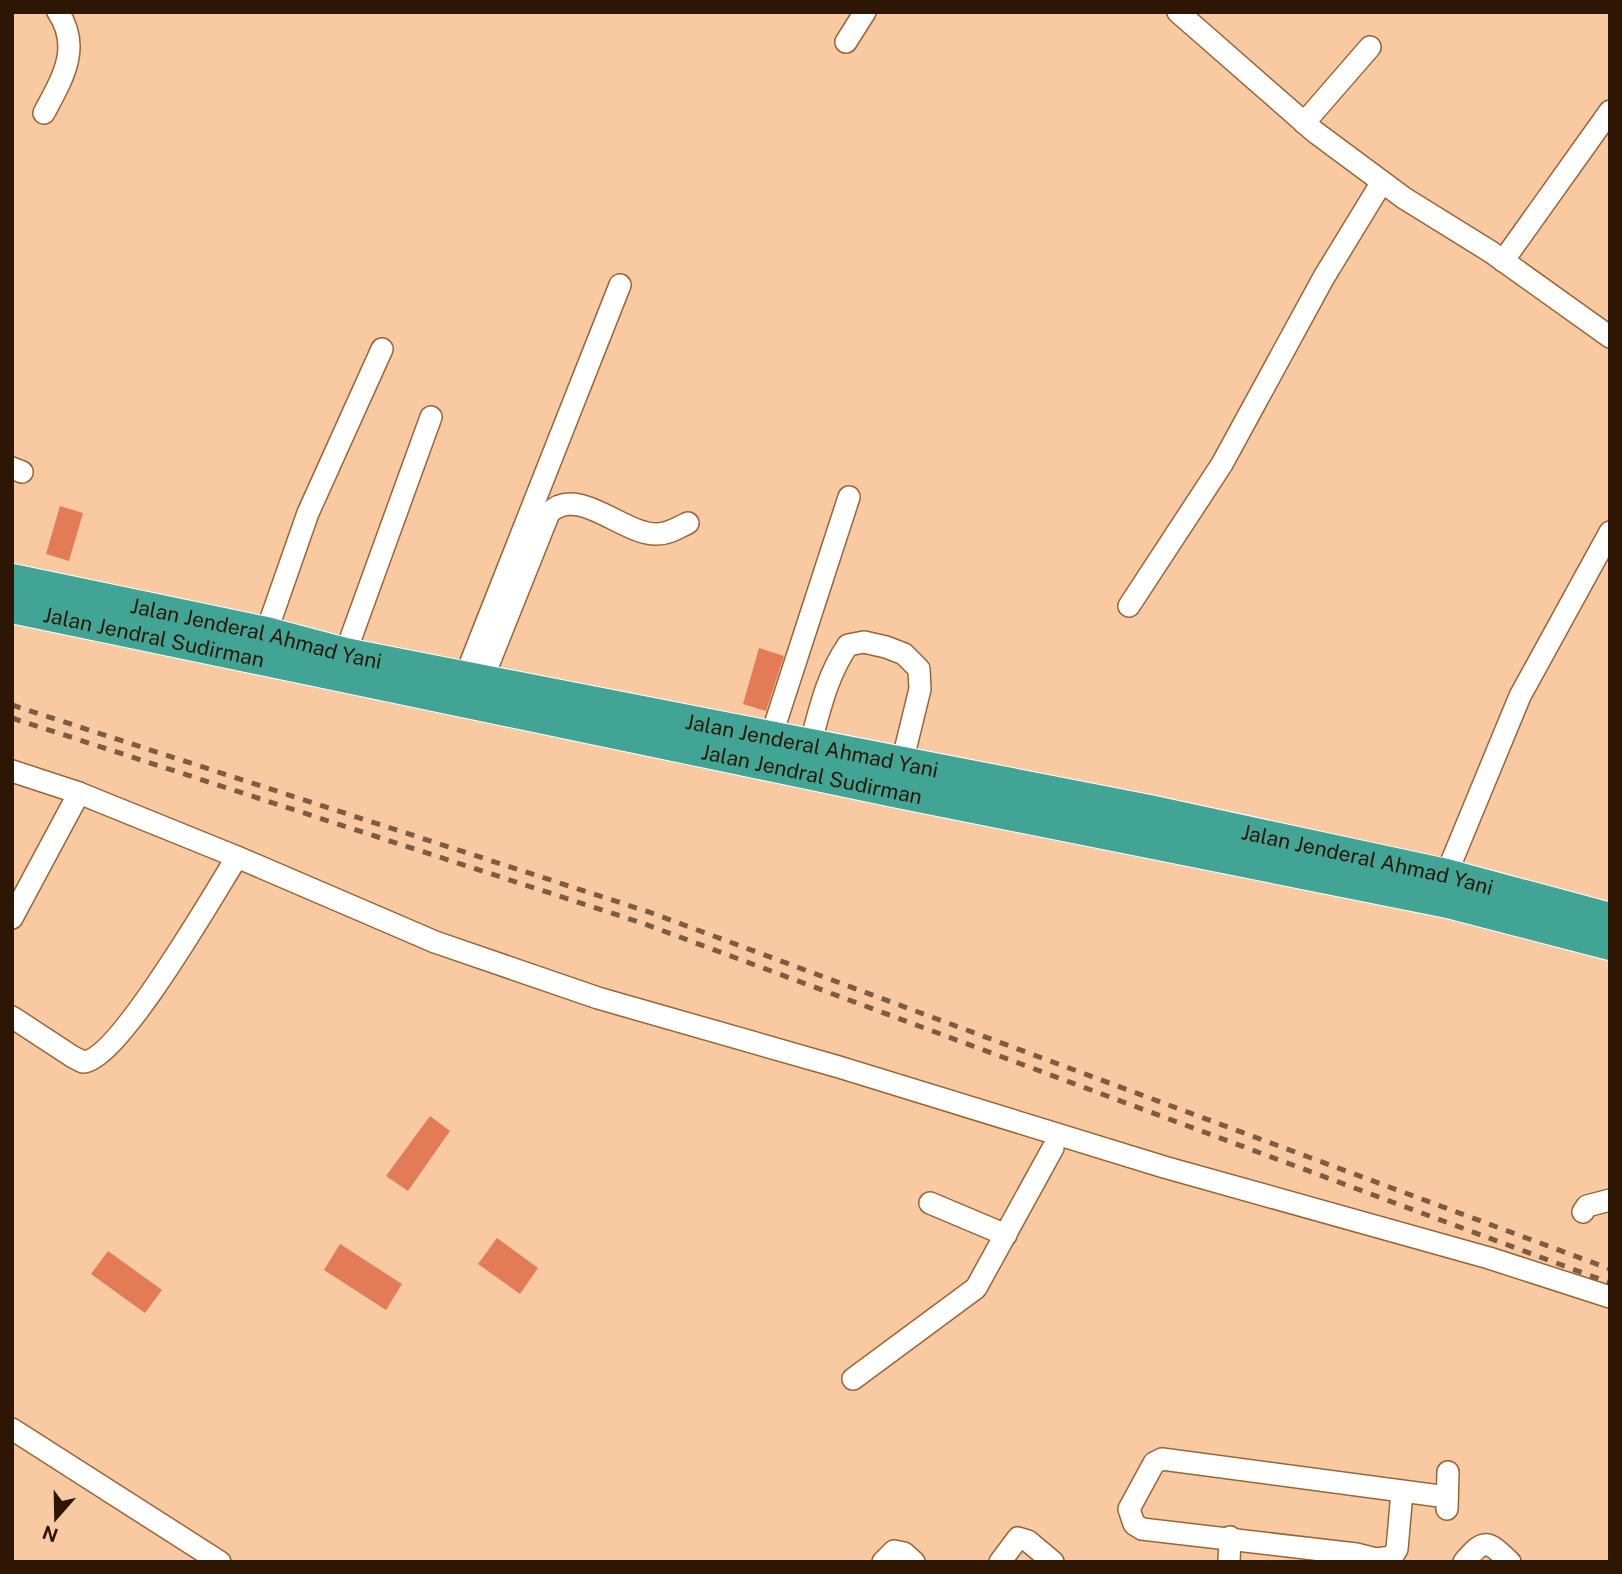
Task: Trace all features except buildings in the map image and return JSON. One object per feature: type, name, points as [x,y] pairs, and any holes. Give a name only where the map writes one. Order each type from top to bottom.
[{"type":"highway","name":"Jalan Jenderal Ahmad Yani","points":[[12,580],[266,633],[345,654],[771,737],[807,758]]},
{"type":"highway","name":"Jalan Jendral Sudirman","points":[[12,607],[899,777],[1448,902],[1610,944]]},
{"type":"highway","name":"Jalan Jenderal Ahmad Yani","points":[[899,777],[1446,875],[1610,919]]},
{"type":"street","points":[[44,113],[68,67],[71,41],[58,12]]},
{"type":"street","points":[[846,42],[865,12]]},
{"type":"street","points":[[1178,12],[1304,123],[1382,182],[1503,261],[1610,337]]},
{"type":"street","points":[[1304,123],[1370,47]]},
{"type":"street","points":[[1503,261],[1545,198],[1610,111]]},
{"type":"street","points":[[1129,606],[1222,464],[1324,277],[1382,182]]},
{"type":"street","points":[[475,679],[620,285]]},
{"type":"street","points":[[266,633],[308,513],[382,349]]},
{"type":"street","points":[[345,654],[431,417]]},
{"type":"street","points":[[771,737],[849,497]]},
{"type":"street","points":[[475,679],[489,663],[549,513],[558,504],[569,503],[654,535],[667,533],[688,523]]},
{"type":"street","points":[[1446,875],[1520,696],[1610,532]]},
{"type":"street","points":[[807,758],[824,694],[837,661],[848,645],[864,642],[904,654],[919,669],[920,689],[899,777]]},
{"type":"street","points":[[12,771],[79,793],[460,951],[611,1001],[1097,1147],[1441,1244],[1610,1297]]},
{"type":"street","points":[[12,918],[79,793]]},
{"type":"street","points":[[12,1017],[73,1057],[83,1062],[92,1062],[154,991],[237,857]]},
{"type":"street","points":[[1000,1116],[1029,1137],[1053,1148],[1097,1147]]},
{"type":"street","points":[[853,1379],[972,1293],[1053,1148]]},
{"type":"street","points":[[1583,1212],[1587,1206],[1610,1200]]},
{"type":"street","points":[[930,1203],[1006,1235]]},
{"type":"street","points":[[12,1429],[220,1562]]},
{"type":"street","points":[[1402,1492],[1398,1538],[1392,1558],[1376,1559],[1356,1553],[1142,1529],[1134,1524],[1129,1509],[1154,1463],[1163,1459],[1402,1492],[1447,1503],[1448,1472]]},
{"type":"street","points":[[1228,1562],[1230,1537]]},
{"type":"street","points":[[1000,1562],[1018,1538],[1028,1541],[1053,1562]]},
{"type":"street","points":[[1464,1562],[1478,1545],[1486,1544],[1496,1548],[1510,1562]]},
{"type":"street","points":[[883,1562],[894,1551],[914,1562]]},
{"type":"railway","points":[[12,705],[649,912],[1610,1269]]},
{"type":"railway","points":[[12,718],[642,923],[1610,1283]]}]
